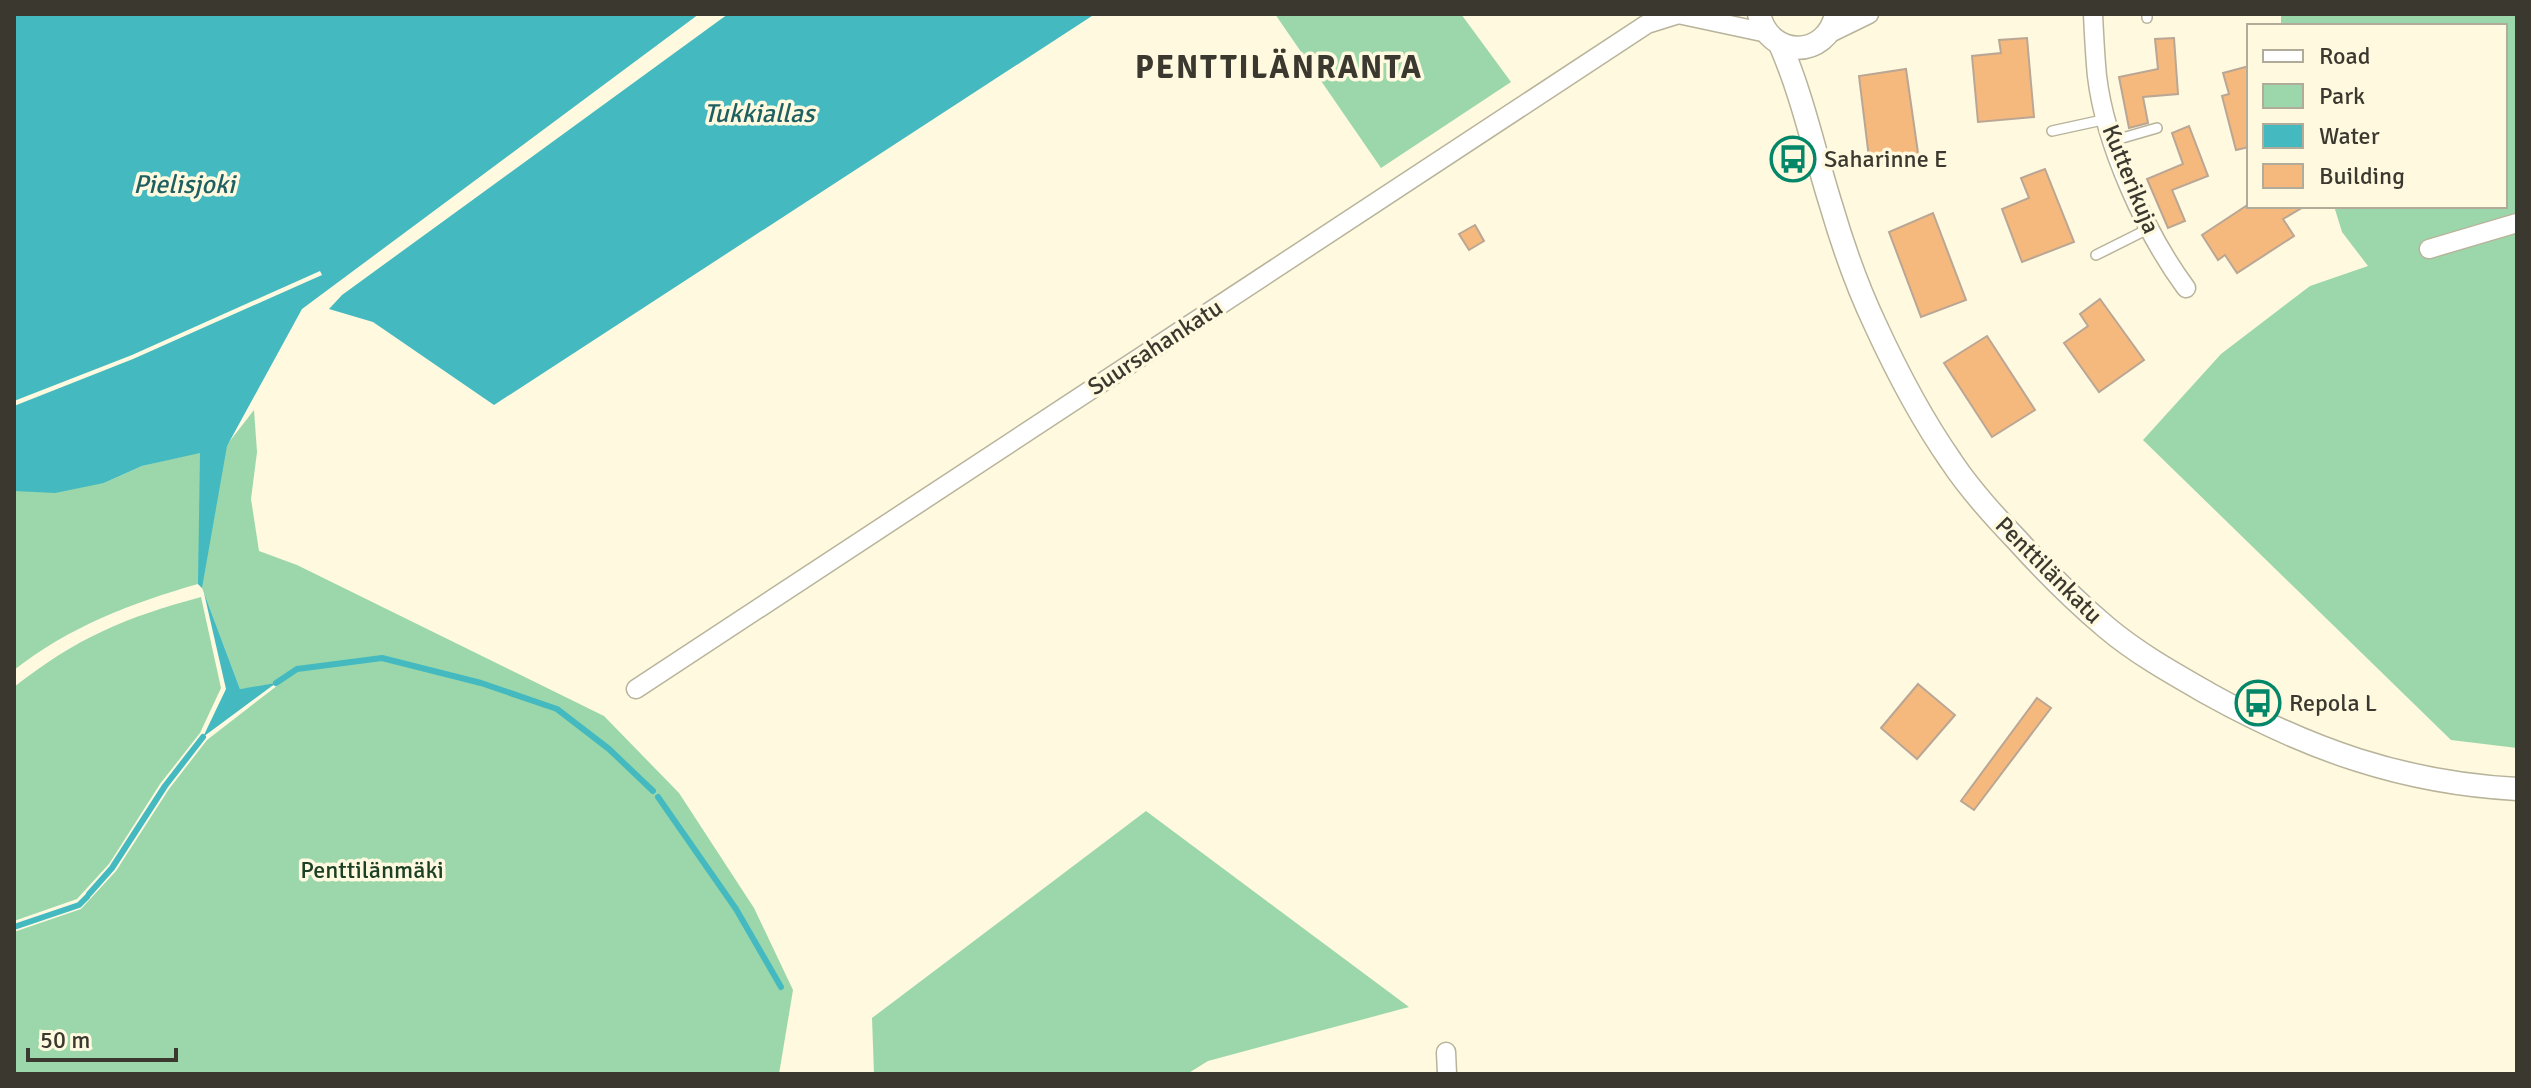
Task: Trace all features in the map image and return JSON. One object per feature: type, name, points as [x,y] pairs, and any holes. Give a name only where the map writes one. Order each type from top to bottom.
[{"type":"street","name":"Suursahankatu","points":[[636,689],[1647,24],[1678,14],[1769,30]]},
{"type":"street","points":[[1769,30],[1797,48],[1826,31],[1869,14]]},
{"type":"street","name":"Kutterikuja","points":[[2093,14],[2097,79],[2112,141],[2150,228],[2169,265],[2186,288]]},
{"type":"street","name":"Penttilänkatu","points":[[1769,30],[1805,109],[1830,204],[1852,268],[1898,373],[1951,463],[2057,583],[2109,630],[2144,654],[2179,677],[2270,726],[2357,762],[2395,772],[2442,783],[2517,789]]},
{"type":"street","points":[[1805,109],[1826,31]]},
{"type":"street","points":[[2429,249],[2517,223]]},
{"type":"street","points":[[1446,1052],[1447,1074]]},
{"type":"lane","points":[[2052,131],[2107,119]]},
{"type":"lane","points":[[2112,141],[2157,128]]},
{"type":"lane","points":[[2096,255],[2150,228]]},
{"type":"green space","points":[[1275,14],[1461,14],[1511,82],[1381,168]]},
{"type":"green space","points":[[2281,14],[2517,14],[2517,748],[2451,740],[2143,440],[2221,354],[2310,286],[2368,266],[2342,232],[2335,208],[2507,208],[2507,24],[2281,24]]},
{"type":"green space","name":"Penttilänmäki","points":[[254,410],[257,452],[251,499],[259,551],[297,565],[604,716],[679,793],[754,908],[793,990],[779,1074],[14,1074],[14,932],[81,909],[116,871],[169,789],[207,740],[278,685],[240,689],[198,584],[102,618],[57,641],[14,670],[14,491],[104,483],[142,466],[226,446]]},
{"type":"green space","points":[[201,597],[221,688],[200,733],[160,784],[109,864],[77,899],[14,921],[14,687],[59,655],[103,631]]},
{"type":"green space","points":[[1146,811],[1409,1007],[1208,1061],[1187,1074],[874,1074],[872,1018]]},
{"type":"water","name":"Pielisjoki","points":[[14,14],[699,14],[302,309],[227,446],[202,588],[198,584],[200,453],[142,466],[104,483],[55,493],[14,491]]},
{"type":"water","name":"Tukkiallas","points":[[728,14],[1095,14],[494,405],[373,322],[329,309],[342,295]]},
{"type":"water","points":[[204,593],[240,689],[276,683],[203,737],[226,689]]},
{"type":"pier","points":[[320,271],[322,275],[133,359],[14,406],[14,401],[132,355]]},
{"type":"building","points":[[2027,38],[2034,117],[1978,122],[1972,56],[2001,53],[1999,40]]},
{"type":"building","points":[[2174,38],[2178,94],[2143,97],[2148,123],[2129,128],[2119,77],[2158,69],[2155,39]]},
{"type":"building","points":[[2247,67],[2247,147],[2236,150],[2222,96],[2229,94],[2223,73]]},
{"type":"building","points":[[1906,69],[1919,160],[1870,166],[1859,76]]},
{"type":"building","points":[[2189,126],[2208,176],[2172,190],[2185,221],[2168,228],[2147,179],[2183,164],[2172,133]]},
{"type":"building","points":[[2045,169],[2074,242],[2022,262],[2002,209],[2029,198],[2021,178]]},
{"type":"building","points":[[2246,206],[2302,208],[2283,219],[2294,236],[2237,273],[2225,255],[2218,260],[2202,235]]},
{"type":"building","points":[[1933,213],[1966,300],[1921,317],[1889,232]]},
{"type":"building","points":[[1475,225],[1484,241],[1469,250],[1459,234]]},
{"type":"building","points":[[2100,299],[2144,360],[2099,392],[2064,343],[2088,326],[2080,314]]},
{"type":"building","points":[[1987,336],[2035,410],[1992,437],[1944,363]]},
{"type":"building","points":[[1918,684],[1955,715],[1917,759],[1881,728]]},
{"type":"building","points":[[2037,698],[2051,708],[1974,810],[1961,801]]},
{"type":"waterway","points":[[276,683],[297,669],[382,658],[481,683],[557,709],[609,749],[653,791]]},
{"type":"waterway","points":[[89,894],[112,868],[165,786],[203,737]]},
{"type":"waterway","points":[[658,797],[736,909],[781,987]]},
{"type":"waterway","points":[[14,927],[79,905],[87,897]]},
{"type":"place","name":"Saharinne E","points":[[1793,159]]},
{"type":"place","name":"Repola L","points":[[2258,703]]},
{"type":"district","name":"PENTTILÄNRANTA","points":[[1279,67]]}]
